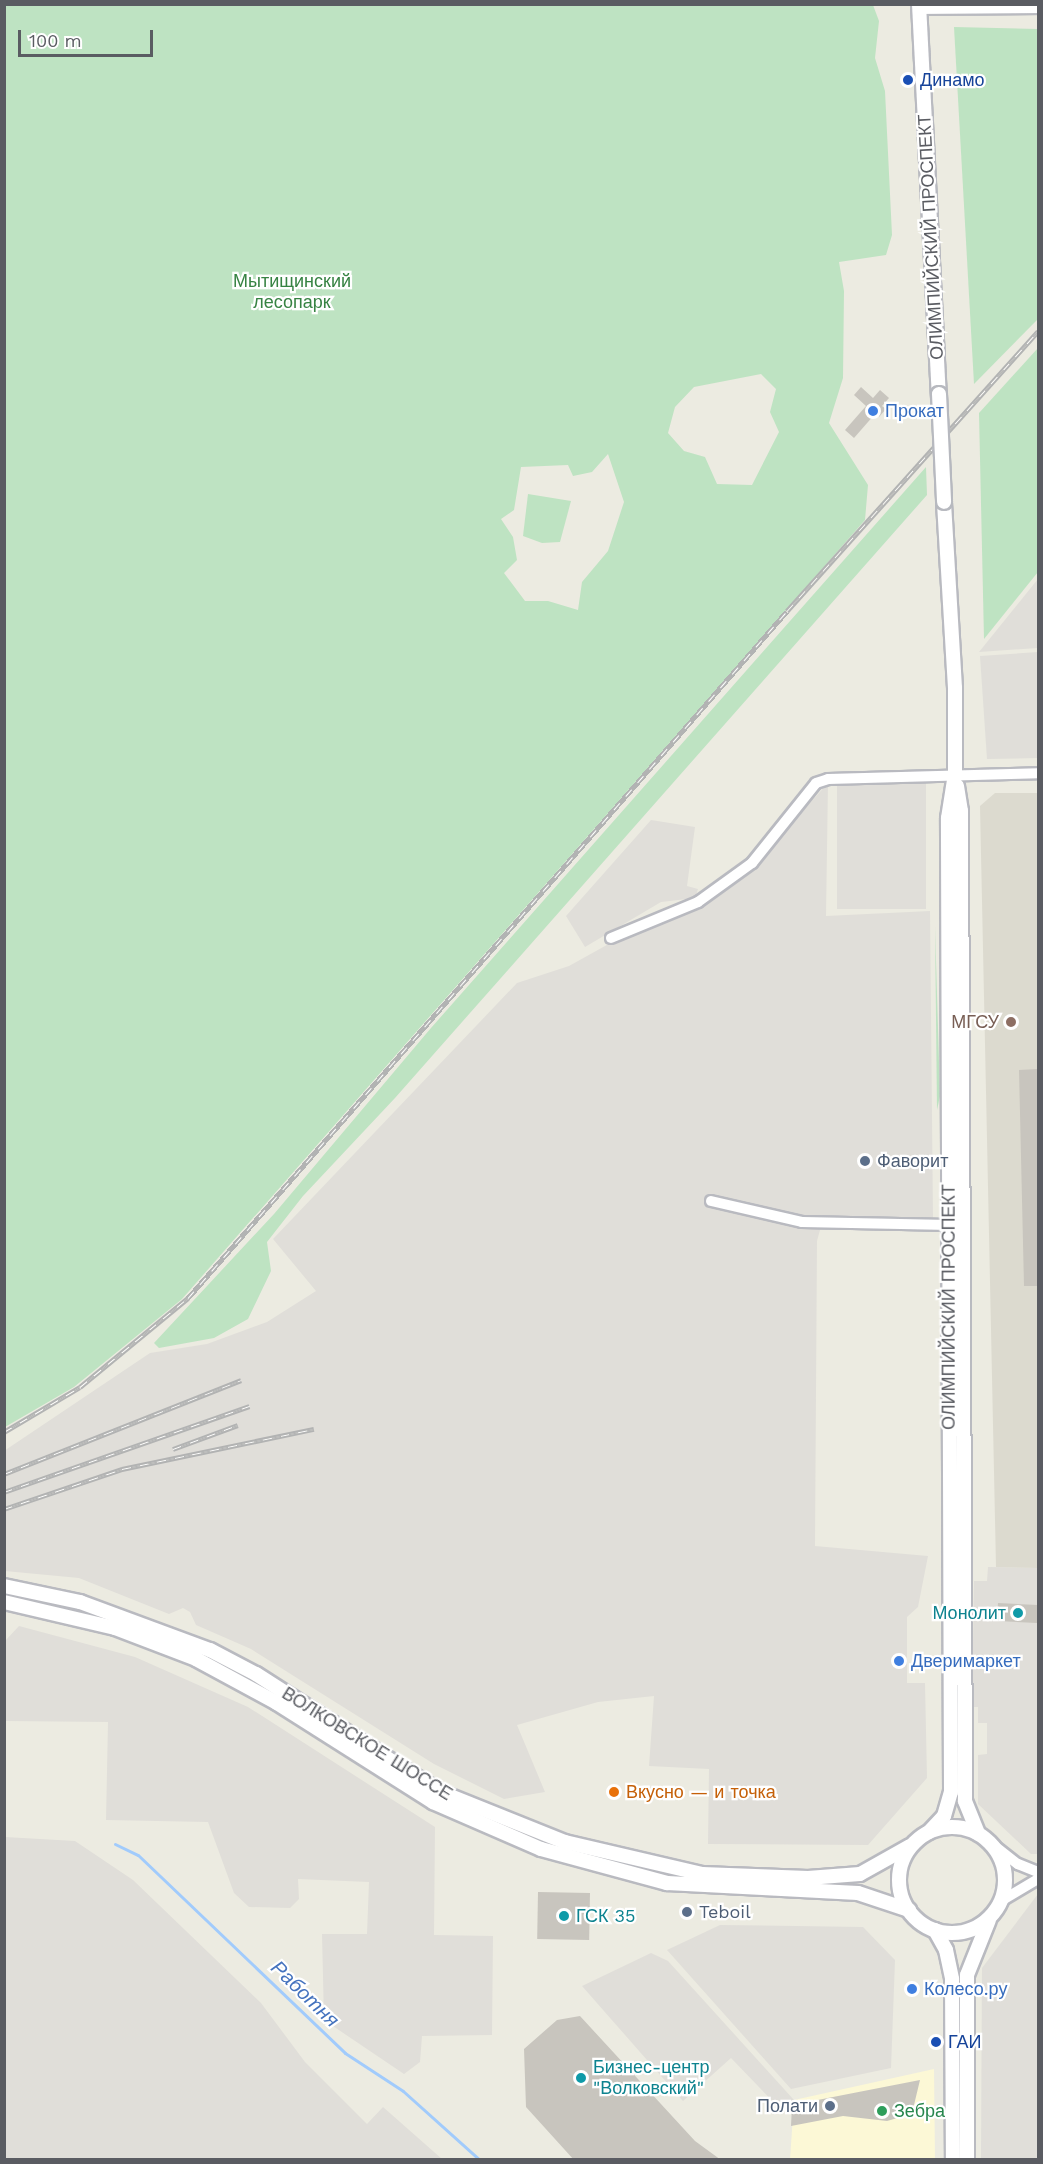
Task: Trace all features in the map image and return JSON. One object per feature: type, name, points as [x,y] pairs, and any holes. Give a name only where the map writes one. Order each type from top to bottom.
[{"type":"main road","name":"ОЛИМПИЙСКИЙ ПРОСПЕКТ","points":[[919,6],[944,502],[954,643],[955,774],[961,811],[964,1801],[978,1833]]},
{"type":"main road","name":"ОЛИМПИЙСКИЙ ПРОСПЕКТ","points":[[929,1832],[944,1816],[951,1792],[948,818],[955,774]]},
{"type":"main road","name":"ВОЛКОВСКОЕ ШОССЕ","points":[[4,1586],[80,1602],[210,1650],[256,1674],[438,1791],[565,1842],[702,1874],[808,1878],[860,1874],[910,1846]]},
{"type":"main road","name":"ВОЛКОВСКОЕ ШОССЕ","points":[[4,1602],[115,1628],[196,1659],[277,1703],[433,1802],[541,1849],[667,1883],[858,1893],[909,1910]]},
{"type":"main road","points":[[954,2160],[952,1979],[946,1950],[935,1930],[909,1910],[900,1872],[910,1846],[929,1832],[953,1828],[978,1833],[992,1844],[1002,1866],[1001,1901],[990,1919],[967,1975],[967,2160]]},
{"type":"main road","points":[[935,1930],[963,1932],[990,1919]]},
{"type":"street","points":[[919,6],[1038,8]]},
{"type":"street","points":[[611,938],[698,902],[752,863],[816,783],[955,774],[1038,773]]},
{"type":"street","points":[[711,1201],[802,1222],[950,1226]]},
{"type":"street","points":[[992,1844],[1018,1864],[1038,1872]]},
{"type":"street","points":[[1001,1901],[1038,1879]]},
{"type":"shaded area","points":[[1038,579],[1038,648],[979,652]]},
{"type":"shaded area","points":[[1038,652],[1038,758],[987,759],[980,656]]},
{"type":"shaded area","points":[[837,778],[926,778],[926,909],[837,909]]},
{"type":"shaded area","points":[[828,783],[826,916],[930,911],[933,1218],[823,1219],[817,1241],[815,1546],[928,1556],[918,1607],[907,1617],[907,1683],[925,1683],[927,1778],[868,1845],[708,1844],[709,1769],[649,1766],[654,1696],[598,1702],[517,1725],[545,1792],[504,1799],[434,1764],[251,1649],[196,1625],[190,1612],[183,1608],[169,1614],[79,1578],[5,1571],[4,1451],[150,1353],[207,1344],[267,1322],[316,1291],[273,1239],[517,983],[569,966],[650,921],[708,903],[764,854]]},
{"type":"shaded area","name":"МГСУ","points":[[995,793],[1038,793],[1038,1568],[996,1567],[980,806]]},
{"type":"shaded area","points":[[651,820],[695,827],[687,886],[698,889],[695,898],[661,902],[585,947],[566,916]]},
{"type":"shaded area","points":[[988,1567],[1038,1568],[1038,1854],[1031,1854],[978,1804],[978,1755],[987,1754],[987,1723],[978,1723],[978,1707],[972,1707],[974,1581],[987,1581]]},
{"type":"shaded area","points":[[19,1626],[135,1657],[248,1707],[435,1827],[434,1935],[493,1936],[492,2035],[422,2036],[420,2062],[404,2074],[324,2020],[322,1934],[367,1934],[369,1882],[298,1879],[299,1899],[290,1908],[249,1907],[234,1893],[208,1822],[106,1820],[108,1722],[6,1721],[5,1641]]},
{"type":"shaded area","points":[[5,1837],[75,1841],[133,1880],[261,2003],[305,2062],[367,2124],[383,2107],[442,2159],[5,2159]]},
{"type":"shaded area","points":[[1038,1894],[1038,2159],[981,2159],[982,1968]]},
{"type":"shaded area","points":[[720,1925],[863,1927],[895,1960],[891,2068],[791,2089],[667,1950]]},
{"type":"shaded area","points":[[651,1953],[668,1961],[794,2100],[781,2110],[731,2058],[683,2101],[582,1986]]},
{"type":"shaded area","points":[[934,2069],[935,2159],[790,2160],[794,2100]]},
{"type":"green space","name":"Мытищинский лесопарк","points":[[5,4],[873,5],[879,21],[875,58],[885,91],[892,235],[886,255],[839,262],[844,291],[843,378],[829,423],[868,485],[865,520],[182,1299],[74,1387],[5,1427]],"holes":[[[761,374],[776,389],[770,412],[779,432],[752,485],[717,484],[705,457],[684,451],[668,433],[675,407],[694,387]],[[608,454],[624,502],[608,551],[582,582],[578,610],[548,601],[525,601],[504,573],[517,560],[513,537],[501,519],[514,510],[521,467],[568,465],[573,476],[592,472]]]},
{"type":"green space","points":[[954,27],[1038,29],[1038,319],[974,384]]},
{"type":"green space","points":[[1038,348],[1038,572],[984,639],[979,413]]},
{"type":"green space","points":[[926,467],[927,495],[395,1098],[303,1196],[267,1242],[271,1271],[248,1319],[214,1338],[159,1348],[154,1343],[274,1214],[431,1028]]},
{"type":"green space","points":[[528,494],[571,501],[560,542],[542,543],[523,536]]},
{"type":"green space","points":[[935,926],[940,1096],[937,1110]]},
{"type":"building","name":"Прокат","points":[[861,387],[873,398],[880,390],[889,398],[882,406],[886,409],[879,417],[875,414],[854,438],[845,430],[866,406],[854,395]]},
{"type":"building","points":[[1038,1069],[1038,1286],[1024,1286],[1019,1070]]},
{"type":"building","name":"Монолит","points":[[998,1603],[1038,1605],[1037,1623],[997,1621]]},
{"type":"building","name":"ГСК 35","points":[[538,1892],[590,1893],[589,1940],[537,1939]]},
{"type":"building","name":"Бизнес-центр \"Волковский\"","points":[[580,2016],[695,2141],[721,2160],[574,2160],[526,2107],[524,2049],[557,2020]]},
{"type":"building","points":[[920,2080],[914,2105],[901,2117],[887,2121],[843,2116],[791,2126],[792,2105]]},
{"type":"waterway","name":"Работня","points":[[115,1844],[138,1855],[345,2053],[403,2091],[480,2160]]},
{"type":"railway","points":[[4,1432],[80,1387],[188,1298],[787,611],[1038,331]]},
{"type":"railway","points":[[4,1474],[241,1380]]},
{"type":"railway","points":[[4,1492],[249,1406]]},
{"type":"railway","points":[[173,1449],[238,1425]]},
{"type":"railway","points":[[4,1509],[122,1469],[314,1429]]},
{"type":"place","name":"Динамо","points":[[908,80]]},
{"type":"place","name":"Прокат","points":[[873,411]]},
{"type":"place","name":"МГСУ","points":[[1011,1022]]},
{"type":"place","name":"Фаворит","points":[[865,1161]]},
{"type":"place","name":"Монолит","points":[[1018,1613]]},
{"type":"place","name":"Дверимаркет","points":[[899,1661]]},
{"type":"place","name":"Вкусно — и точка","points":[[614,1792]]},
{"type":"place","name":"Teboil","points":[[687,1912]]},
{"type":"place","name":"ГСК 35","points":[[564,1916]]},
{"type":"place","name":"Колесо.ру","points":[[912,1989]]},
{"type":"place","name":"ГАИ","points":[[936,2042]]},
{"type":"place","name":"Бизнес-центр \"Волковский\"","points":[[581,2078]]},
{"type":"place","name":"Полати","points":[[830,2106]]},
{"type":"place","name":"Зебра","points":[[882,2111]]}]
